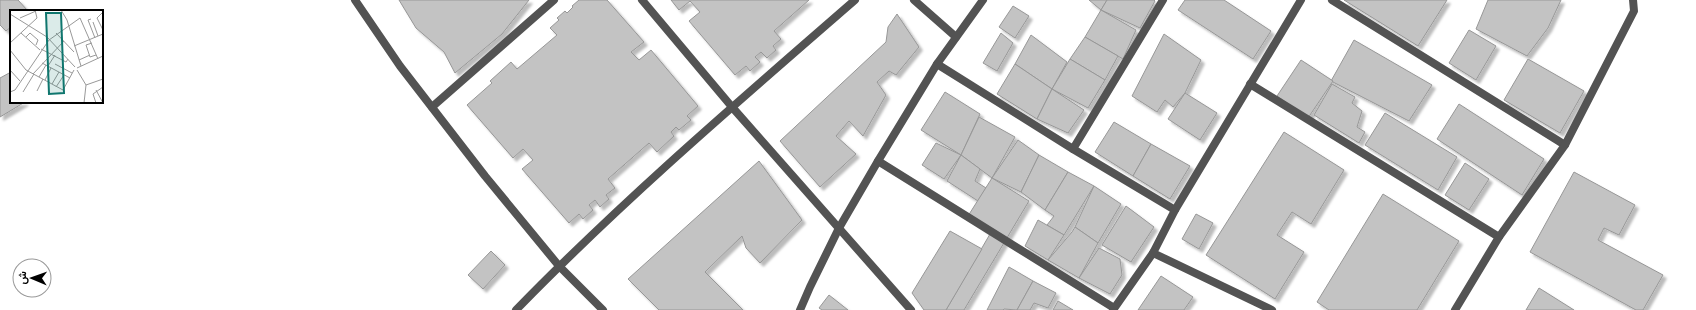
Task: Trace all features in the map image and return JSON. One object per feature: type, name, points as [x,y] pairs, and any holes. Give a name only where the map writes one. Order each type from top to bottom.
[{"type":"street","points":[[355,0],[400,66],[485,176],[559,266],[603,310]]},
{"type":"street","points":[[432,107],[554,0]]},
{"type":"street","points":[[642,0],[732,107],[911,310]]},
{"type":"street","points":[[516,310],[559,266],[732,107],[855,0]]},
{"type":"street","points":[[914,0],[956,37]]},
{"type":"street","points":[[800,310],[839,228],[878,161],[937,64],[983,0]]},
{"type":"street","points":[[1072,149],[1163,0]]},
{"type":"street","points":[[878,161],[1114,309],[1153,253],[1175,210],[1301,0]]},
{"type":"street","points":[[1332,0],[1565,145]]},
{"type":"street","points":[[1455,310],[1498,237],[1565,145],[1634,11],[1634,0]]},
{"type":"street","points":[[937,64],[1072,149],[1175,210]]},
{"type":"street","points":[[1250,84],[1498,237]]},
{"type":"street","points":[[1153,253],[1272,310]]},
{"type":"building","points":[[0,0],[18,0],[27,10],[10,10],[10,28],[6,31],[0,25]]},
{"type":"building","points":[[399,0],[529,0],[502,34],[455,73],[444,52],[416,28]]},
{"type":"building","points":[[579,0],[607,0],[644,42],[631,52],[639,60],[651,50],[698,106],[687,116],[691,120],[679,130],[676,127],[671,132],[674,136],[657,152],[649,143],[608,179],[615,188],[606,195],[609,199],[600,207],[595,200],[589,205],[593,210],[583,219],[579,214],[569,223],[522,169],[533,160],[523,149],[513,158],[467,105],[492,83],[490,81],[511,62],[517,69],[557,35],[550,28],[559,20],[557,18],[565,11],[567,13]]},
{"type":"building","points":[[671,0],[809,0],[774,31],[781,39],[773,46],[776,50],[767,58],[761,52],[755,57],[760,62],[750,71],[746,66],[735,75],[689,21],[700,12],[690,1],[679,10]]},
{"type":"building","points":[[1089,0],[1107,0],[1101,10]]},
{"type":"building","points":[[1107,0],[1155,1],[1140,28],[1101,10]]},
{"type":"building","points":[[1185,0],[1224,0],[1271,31],[1253,59],[1178,10]]},
{"type":"building","points":[[1344,0],[1447,0],[1418,46]]},
{"type":"building","points":[[1488,0],[1561,0],[1548,28],[1527,56],[1476,29]]},
{"type":"building","points":[[1013,6],[1029,16],[1015,38],[999,27]]},
{"type":"building","points":[[1101,10],[1136,30],[1123,59],[1085,37]]},
{"type":"building","points":[[897,14],[919,47],[896,75],[889,71],[877,82],[886,95],[863,136],[849,121],[836,136],[856,154],[820,187],[780,141],[886,42],[888,27]]},
{"type":"building","points":[[1469,30],[1496,46],[1476,80],[1449,63]]},
{"type":"building","points":[[1001,33],[1013,43],[997,71],[983,63]]},
{"type":"building","points":[[1164,34],[1201,60],[1185,93],[1173,107],[1165,100],[1157,112],[1132,96]]},
{"type":"building","points":[[1031,35],[1067,62],[1052,89],[1015,64]]},
{"type":"building","points":[[1085,37],[1118,56],[1105,80],[1070,59]]},
{"type":"building","points":[[1354,40],[1432,85],[1409,121],[1331,81]]},
{"type":"building","points":[[1070,59],[1105,80],[1088,108],[1052,89]]},
{"type":"building","points":[[1528,59],[1584,91],[1560,133],[1504,100]]},
{"type":"building","points":[[1301,60],[1333,81],[1308,118],[1277,96]]},
{"type":"building","points":[[1015,64],[1052,89],[1037,119],[997,94]]},
{"type":"building","points":[[10,73],[10,103],[23,103],[0,117],[0,78]]},
{"type":"building","points":[[1332,84],[1355,97],[1352,103],[1362,111],[1357,127],[1365,132],[1359,143],[1314,115]]},
{"type":"building","points":[[1052,89],[1084,110],[1068,133],[1037,119]]},
{"type":"building","points":[[945,92],[980,114],[961,155],[921,130]]},
{"type":"building","points":[[1185,93],[1217,113],[1200,140],[1168,119]]},
{"type":"building","points":[[1459,104],[1544,159],[1522,195],[1437,139]]},
{"type":"building","points":[[1385,113],[1457,157],[1438,190],[1365,145]]},
{"type":"building","points":[[979,117],[1015,137],[992,178],[961,155]]},
{"type":"building","points":[[1114,122],[1151,144],[1133,176],[1095,152]]},
{"type":"building","points":[[1284,132],[1344,170],[1311,224],[1292,212],[1277,235],[1304,252],[1275,299],[1206,255]]},
{"type":"building","points":[[1018,140],[1039,155],[1021,192],[992,178]]},
{"type":"building","points":[[936,143],[961,155],[944,179],[922,165]]},
{"type":"building","points":[[1151,144],[1190,166],[1170,199],[1133,176]]},
{"type":"building","points":[[961,155],[980,169],[975,181],[986,188],[978,201],[947,181]]},
{"type":"building","points":[[1039,155],[1068,172],[1045,210],[1021,192]]},
{"type":"building","points":[[759,161],[802,220],[760,263],[746,248],[742,236],[705,272],[743,310],[659,310],[628,279]]},
{"type":"building","points":[[1465,163],[1489,179],[1469,210],[1445,195]]},
{"type":"building","points":[[1068,172],[1094,186],[1064,235],[1047,225],[1054,216],[1045,210]]},
{"type":"building","points":[[1574,172],[1635,205],[1619,235],[1604,228],[1598,240],[1663,275],[1643,310],[1636,310],[1530,252]]},
{"type":"building","points":[[992,178],[1029,201],[964,310],[946,310],[990,234],[968,216]]},
{"type":"building","points":[[1094,186],[1121,204],[1098,243],[1075,227]]},
{"type":"building","points":[[1383,194],[1459,241],[1417,310],[1329,310],[1317,302]]},
{"type":"building","points":[[1126,206],[1154,227],[1131,262],[1102,245]]},
{"type":"building","points":[[1196,214],[1213,223],[1199,249],[1182,239]]},
{"type":"building","points":[[1038,220],[1064,235],[1048,260],[1025,246]]},
{"type":"building","points":[[1075,227],[1098,243],[1079,278],[1048,260]]},
{"type":"building","points":[[950,231],[982,249],[946,310],[924,310],[912,293]]},
{"type":"building","points":[[1099,248],[1120,259],[1122,275],[1110,294],[1079,278]]},
{"type":"building","points":[[491,251],[505,265],[483,289],[468,275]]},
{"type":"building","points":[[1009,267],[1033,281],[1017,310],[987,310]]},
{"type":"building","points":[[1161,276],[1193,297],[1184,310],[1138,310]]},
{"type":"building","points":[[1033,281],[1056,293],[1048,308],[1034,303],[1030,310],[1017,310]]},
{"type":"building","points":[[1539,288],[1574,310],[1526,310]]},
{"type":"building","points":[[829,295],[848,310],[822,310],[819,308]]},
{"type":"building","points":[[1058,301],[1073,310],[1053,310]]}]
